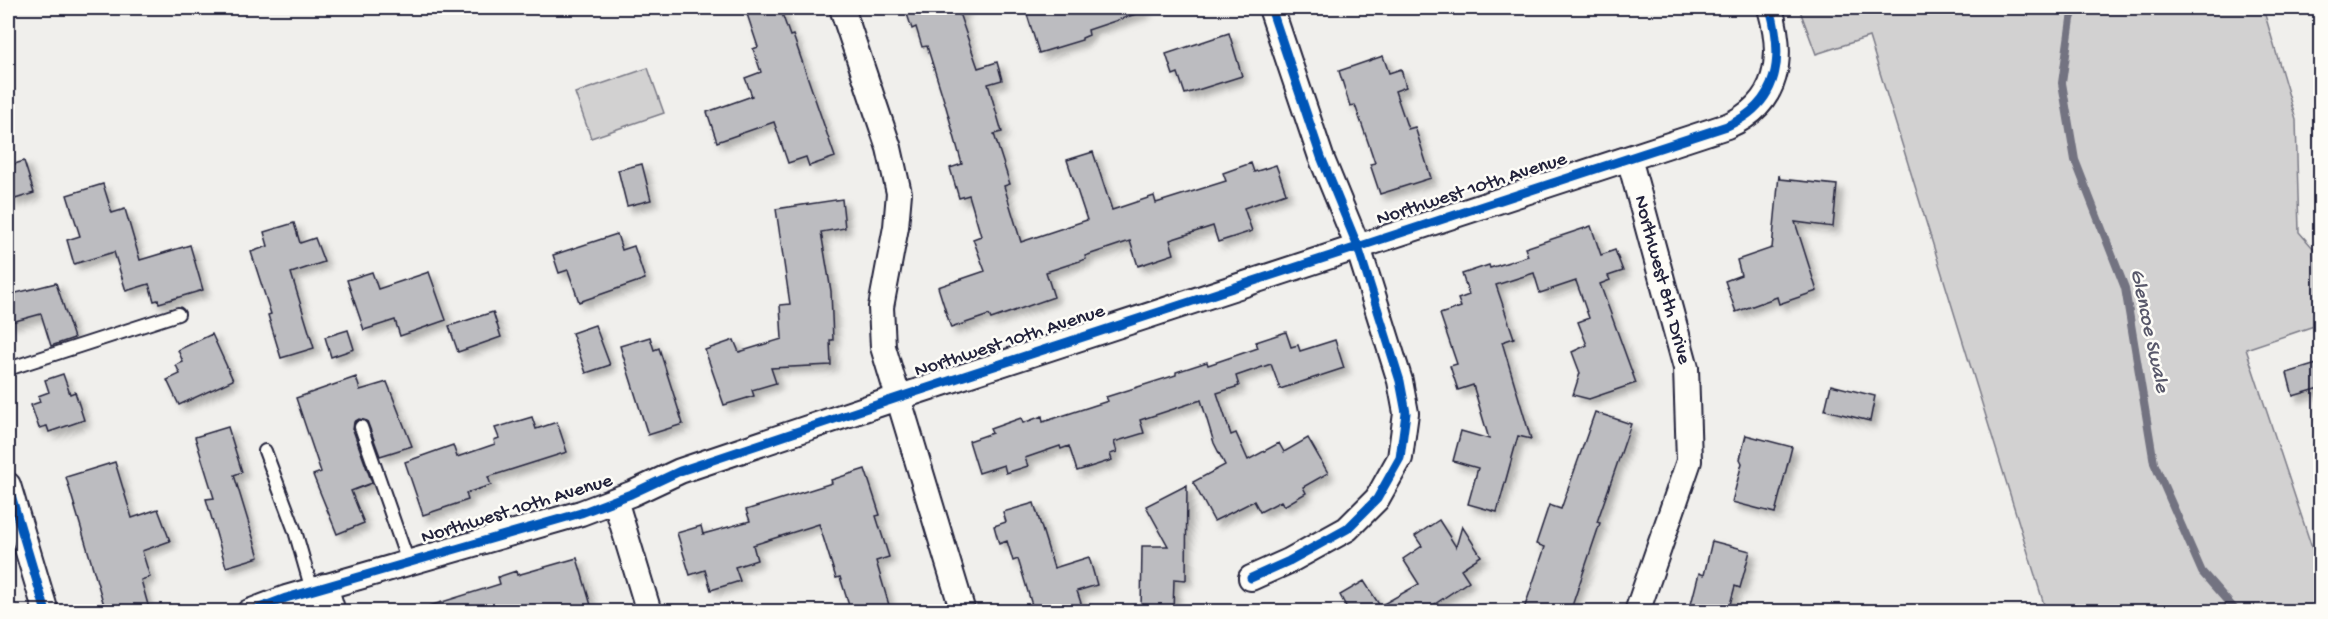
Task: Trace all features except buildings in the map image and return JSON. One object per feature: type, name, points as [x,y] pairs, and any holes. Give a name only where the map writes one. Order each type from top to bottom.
[{"type":"street","points":[[842,8],[889,148],[899,193],[896,226],[880,307],[882,347],[963,612]]},
{"type":"street","points":[[1251,578],[1289,561],[1347,529],[1377,499],[1400,458],[1406,413],[1400,381],[1358,247],[1321,157],[1271,8]]},
{"type":"street","name":"Northwest 10th Avenue","points":[[249,612],[319,588],[581,513],[680,471],[1741,120],[1754,111],[1770,88],[1775,74],[1777,50],[1770,8]]},
{"type":"street","name":"Northwest 8th Drive","points":[[1629,158],[1686,368],[1689,461],[1637,612]]},
{"type":"street","points":[[8,485],[46,612]]},
{"type":"street","points":[[615,500],[649,612]]},
{"type":"street","points":[[319,588],[333,612]]},
{"type":"lane","points":[[8,369],[178,314]]},
{"type":"lane","points":[[361,427],[408,562]]},
{"type":"lane","points":[[265,451],[319,588]]},
{"type":"shaded area","points":[[1799,8],[2263,8],[2296,120],[2299,232],[2320,256],[2320,324],[2246,349],[2320,572],[2320,611],[2046,611],[1869,37],[1816,54]]},
{"type":"shaded area","points":[[648,68],[664,113],[591,138],[575,93]]},
{"type":"waterway","name":"Glencoe Swale","points":[[2075,8],[2071,19],[2062,83],[2075,160],[2125,288],[2154,463],[2202,572],[2237,612]]},
{"type":"cycle path","points":[[1251,578],[1289,561],[1347,529],[1377,499],[1400,458],[1406,413],[1400,381],[1358,247],[1321,157],[1271,8]]},
{"type":"cycle path","points":[[249,612],[286,598],[581,513],[631,494],[680,471],[1727,126],[1745,116],[1758,105],[1774,77],[1777,44],[1770,8]]},
{"type":"cycle path","points":[[8,485],[46,612]]}]
